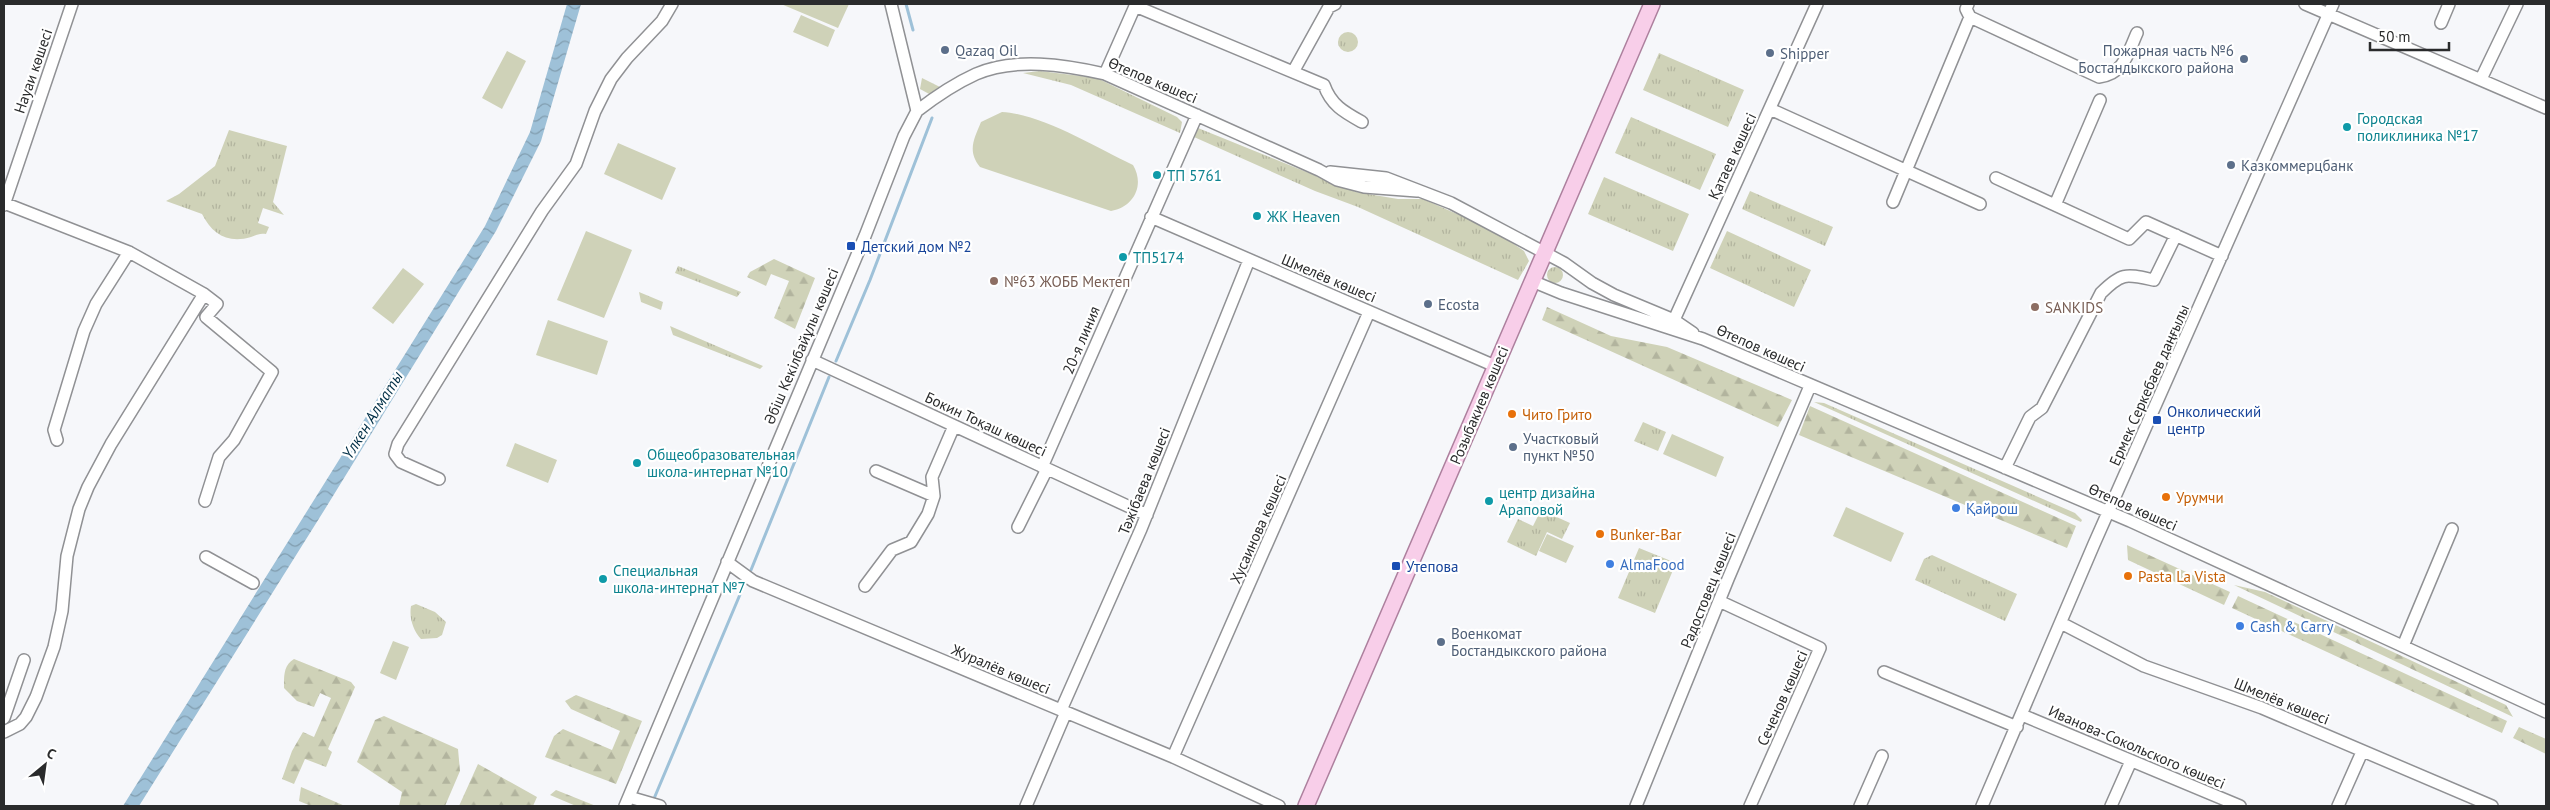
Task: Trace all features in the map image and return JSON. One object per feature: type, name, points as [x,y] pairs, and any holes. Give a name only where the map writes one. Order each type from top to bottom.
[{"type":"main road","name":"Розыбакиев көшесі","points":[[1306,806],[1652,4]]},
{"type":"street","name":"Науаи көшесі","points":[[4,204],[72,4]]},
{"type":"street","points":[[440,479],[401,462],[395,454],[398,444],[542,211],[576,164],[595,111],[611,79],[626,58],[662,21],[672,4]]},
{"type":"street","points":[[891,4],[917,111]]},
{"type":"street","points":[[1292,72],[1329,7],[1335,4]]},
{"type":"street","name":"Қатаев көшесі","points":[[1674,320],[1817,4]]},
{"type":"street","points":[[1968,4],[1966,9],[1970,17],[2099,76],[2111,75],[2117,70],[2125,60],[2137,33]]},
{"type":"street","points":[[2305,4],[2331,9],[2481,80],[2546,108]]},
{"type":"street","points":[[2441,23],[2449,4]]},
{"type":"street","points":[[2481,80],[2517,4]]},
{"type":"street","points":[[1106,74],[1136,5],[1324,85],[1329,99],[1342,110],[1362,122]]},
{"type":"street","name":"Ермек Серкебаев даңғылы","points":[[1982,806],[2109,512],[2331,9]]},
{"type":"street","points":[[1893,202],[1970,17]]},
{"type":"street","name":"Өтепов көшесі","points":[[917,111],[963,80],[992,69],[1047,65],[1077,68],[1106,74],[1318,170],[1386,178],[1451,204],[1544,252],[1614,295],[1674,320],[1703,339]]},
{"type":"street","points":[[2055,205],[2100,100]]},
{"type":"street","points":[[1770,109],[1980,204]]},
{"type":"street","name":"Әбіш Кекілбайұлы көшесі","points":[[627,802],[726,562],[865,236],[904,136],[917,111]]},
{"type":"street","name":"20-я линия","points":[[1018,527],[1045,468],[1151,217],[1197,115]]},
{"type":"street","points":[[1996,178],[2129,239],[2146,222],[2222,256]]},
{"type":"street","points":[[4,204],[129,252],[204,294],[217,304],[206,317],[272,372],[234,440],[219,457],[205,501]]},
{"type":"street","name":"Шмелёв көшесі","points":[[1151,217],[1495,366]]},
{"type":"street","points":[[2005,468],[2030,417],[2042,408],[2101,293],[2116,278],[2134,276],[2154,280],[2176,235]]},
{"type":"street","points":[[57,440],[54,430],[84,331],[96,304],[129,252]]},
{"type":"street","name":"Тәжібаева көшесі","points":[[1026,806],[1063,711],[1147,514],[1250,260]]},
{"type":"street","name":"Өтепов көшесі","points":[[1532,281],[1561,293],[1703,339],[2109,512],[2546,712]]},
{"type":"street","points":[[4,732],[20,724],[26,717],[36,697],[60,629],[66,556],[79,509],[88,487],[112,444],[204,294]]},
{"type":"street","name":"Хусаинова көшесі","points":[[1173,757],[1369,312]]},
{"type":"street","name":"Бокин Тоқаш көшесі","points":[[812,360],[1147,514]]},
{"type":"street","name":"Радостовец көшесі","points":[[1636,806],[1698,645],[1719,601],[1736,555],[1810,386]]},
{"type":"street","points":[[864,586],[892,550],[910,542],[928,514],[934,496],[932,477],[954,426]]},
{"type":"street","points":[[876,472],[934,496]]},
{"type":"street","points":[[2403,646],[2452,529]]},
{"type":"street","points":[[206,556],[253,583]]},
{"type":"street","name":"Журалёв көшесі","points":[[726,562],[753,581],[1173,757],[1278,806]]},
{"type":"street","name":"Сеченов көшесі","points":[[1719,601],[1820,648],[1750,806]]},
{"type":"street","name":"Шмелёв көшесі","points":[[2061,623],[2144,666],[2262,708],[2492,806]]},
{"type":"street","points":[[4,718],[24,660]]},
{"type":"street","points":[[1884,672],[2017,727]]},
{"type":"street","name":"Иванова-Сокольского көшесі","points":[[2022,715],[2240,806]]},
{"type":"street","points":[[2338,806],[2362,752]]},
{"type":"street","points":[[1860,806],[1882,756]]},
{"type":"street","points":[[2111,806],[2131,761]]},
{"type":"street","points":[[627,802],[654,805]]},
{"type":"green space","points":[[781,4],[849,4],[838,28]]},
{"type":"green space","points":[[801,15],[835,30],[828,47],[793,32]]},
{"type":"green space","points":[[1348,32],[1355,35],[1358,42],[1355,49],[1348,52],[1341,49],[1338,42],[1341,35]]},
{"type":"green space","points":[[507,51],[526,61],[502,109],[482,98]]},
{"type":"green space","points":[[1659,53],[1744,90],[1728,127],[1643,90]]},
{"type":"green space","points":[[1040,71],[1097,78],[1177,117],[1182,122],[1180,133],[1071,85],[1023,73]]},
{"type":"green space","points":[[922,78],[940,87],[931,95],[920,89]]},
{"type":"green space","points":[[1002,112],[1018,114],[1051,125],[1133,165],[1138,180],[1135,194],[1126,205],[1111,211],[980,167],[973,150],[976,134],[981,122]]},
{"type":"green space","points":[[1631,117],[1716,154],[1700,190],[1615,153]]},
{"type":"green space","points":[[1198,128],[1356,192],[1398,199],[1423,199],[1473,221],[1505,238],[1524,251],[1529,261],[1518,280],[1358,207],[1315,191],[1194,137],[1192,131]]},
{"type":"green space","points":[[229,130],[287,146],[273,202],[284,215],[263,208],[258,223],[269,227],[266,234],[243,239],[228,238],[216,232],[202,214],[166,201],[179,194],[215,166]]},
{"type":"green space","points":[[618,143],[676,168],[662,200],[604,174]]},
{"type":"green space","points":[[1604,177],[1689,214],[1673,251],[1588,214]]},
{"type":"green space","points":[[1750,191],[1833,227],[1825,246],[1742,209]]},
{"type":"green space","points":[[586,231],[632,250],[604,318],[557,300]]},
{"type":"green space","points":[[1727,231],[1811,270],[1794,307],[1710,268]]},
{"type":"green space","points":[[774,259],[815,278],[795,329],[774,318],[789,281],[771,274],[766,286],[747,277],[750,272]]},
{"type":"green space","points":[[678,266],[741,292],[737,297],[675,273]]},
{"type":"green space","points":[[1552,267],[1558,267],[1563,272],[1561,281],[1552,283],[1547,278],[1547,272]]},
{"type":"green space","points":[[403,268],[424,284],[393,324],[372,308]]},
{"type":"green space","points":[[639,292],[663,302],[661,310],[641,302]]},
{"type":"green space","points":[[1547,307],[1611,336],[1667,347],[1792,400],[1778,427],[1542,320]]},
{"type":"green space","points":[[548,320],[608,341],[597,375],[536,355]]},
{"type":"green space","points":[[670,326],[763,366],[760,369],[673,335]]},
{"type":"green space","points":[[1814,402],[1824,403],[2075,513],[2082,520],[2081,522]]},
{"type":"green space","points":[[1810,406],[2076,526],[2067,548],[1799,435]]},
{"type":"green space","points":[[1643,422],[1666,432],[1658,451],[1634,441]]},
{"type":"green space","points":[[1672,434],[1724,457],[1716,477],[1663,454]]},
{"type":"green space","points":[[515,443],[557,460],[548,483],[506,466]]},
{"type":"green space","points":[[1846,507],[1904,533],[1891,562],[1833,536]]},
{"type":"green space","points":[[1541,510],[1570,523],[1562,539],[1547,532],[1536,556],[1507,542],[1518,519],[1533,526]]},
{"type":"green space","points":[[1547,534],[1574,546],[1566,563],[1539,551]]},
{"type":"green space","points":[[2127,545],[2230,592],[2224,605],[2128,560]]},
{"type":"green space","points":[[1639,548],[1676,563],[1655,613],[1618,598]]},
{"type":"green space","points":[[1932,555],[2017,594],[2005,621],[1915,580],[1924,559]]},
{"type":"green space","points":[[2234,585],[2265,592],[2506,705],[2513,717]]},
{"type":"green space","points":[[2238,596],[2507,721],[2502,733],[2232,608]]},
{"type":"green space","points":[[416,604],[435,612],[446,622],[442,635],[437,638],[421,639],[411,619],[411,606]]},
{"type":"green space","points":[[393,641],[409,647],[396,680],[380,673]]},
{"type":"green space","points":[[294,659],[351,682],[355,687],[328,749],[332,752],[326,767],[305,759],[294,784],[282,779],[292,751],[303,732],[314,737],[331,698],[320,693],[314,707],[297,701],[284,688],[286,668]]},
{"type":"green space","points":[[576,695],[642,721],[616,784],[545,757],[554,736],[563,729],[612,750],[620,731],[571,709],[565,701]]},
{"type":"green space","points":[[384,716],[458,749],[460,771],[445,806],[399,806],[402,792],[357,762],[375,720]]},
{"type":"green space","points":[[2519,727],[2546,739],[2546,754],[2513,738]]},
{"type":"green space","points":[[478,764],[537,797],[533,806],[459,806]]},
{"type":"green space","points":[[301,787],[345,806],[311,806],[299,801]]},
{"type":"green space","points":[[556,790],[596,806],[576,806],[550,795]]},
{"type":"water","name":"Үлкен Алматы","points":[[567,4],[581,4],[541,141],[496,231],[139,806],[123,806],[485,226],[530,132]]},
{"type":"waterway","points":[[906,4],[913,30]]},
{"type":"waterway","points":[[836,361],[870,280],[932,118]]},
{"type":"waterway","points":[[751,570],[829,377]]},
{"type":"waterway","points":[[653,801],[744,585]]},
{"type":"place","name":"Qazaq Oil","points":[[945,50]]},
{"type":"place","name":"Shipper","points":[[1770,53]]},
{"type":"place","name":"Пожарная часть №6 Бостандыкского района","points":[[2244,59]]},
{"type":"place","name":"Городская поликлиника №17","points":[[2347,127]]},
{"type":"place","name":"Казкоммерцбанк","points":[[2231,165]]},
{"type":"place","name":"ТП 5761","points":[[1157,175]]},
{"type":"place","name":"ЖК Heaven","points":[[1257,216]]},
{"type":"place","name":"Детский дом №2","points":[[851,246]]},
{"type":"place","name":"ТП5174","points":[[1123,257]]},
{"type":"place","name":"№63 ЖОББ Мектеп","points":[[994,281]]},
{"type":"place","name":"Ecosta","points":[[1428,304]]},
{"type":"place","name":"SANKIDS","points":[[2035,307]]},
{"type":"place","name":"Чито Грито","points":[[1512,414]]},
{"type":"place","name":"Онколический центр","points":[[2157,420]]},
{"type":"place","name":"Участковый пункт №50","points":[[1513,447]]},
{"type":"place","name":"Общеобразовательная школа-интернат №10","points":[[637,463]]},
{"type":"place","name":"Урумчи","points":[[2166,497]]},
{"type":"place","name":"центр дизайна Араповой","points":[[1489,501]]},
{"type":"place","name":"Қайрош","points":[[1956,508]]},
{"type":"place","name":"Bunker-Bar","points":[[1600,534]]},
{"type":"place","name":"AlmaFood","points":[[1610,564]]},
{"type":"place","name":"Утепова","points":[[1396,566]]},
{"type":"place","name":"Pasta La Vista","points":[[2128,576]]},
{"type":"place","name":"Специальная школа-интернат №7","points":[[603,579]]},
{"type":"place","name":"Cash & Carry","points":[[2240,626]]},
{"type":"place","name":"Военкомат Бостандыкского района","points":[[1441,642]]}]
